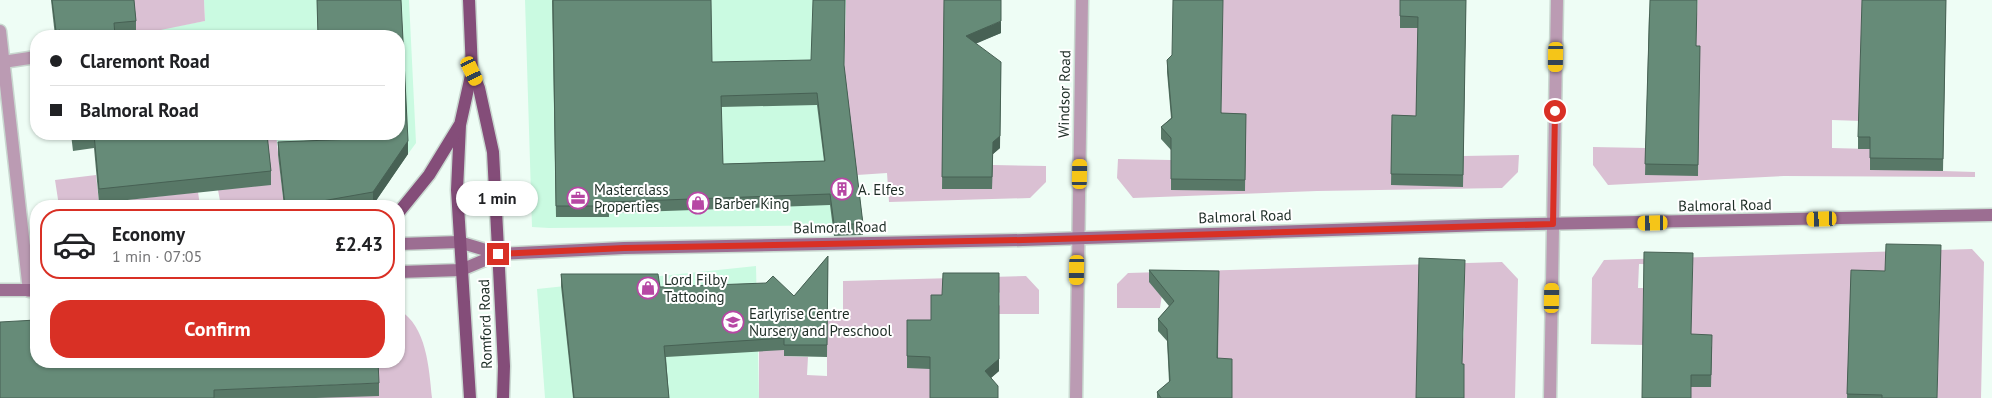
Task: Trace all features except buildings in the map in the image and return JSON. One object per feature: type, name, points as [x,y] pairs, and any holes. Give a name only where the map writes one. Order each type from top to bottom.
[{"type":"main road","name":"Romford Road","points":[[469,0],[472,71],[460,124],[457,190],[470,398]]},
{"type":"main road","name":"Romford Road","points":[[472,71],[479,88],[493,152],[504,366],[503,398]]},
{"type":"main road","points":[[405,205],[429,176],[460,124]]},
{"type":"street","name":"Windsor Road","points":[[1076,398],[1082,0]]},
{"type":"street","points":[[1550,398],[1557,0]]},
{"type":"street","points":[[0,31],[30,268]]},
{"type":"street","points":[[3,62],[30,58]]},
{"type":"street","name":"Balmoral Road","points":[[498,254],[624,248],[1078,238],[1553,224],[1992,215]]},
{"type":"street","points":[[405,244],[459,242],[498,254]]},
{"type":"street","points":[[405,272],[461,270],[498,254]]},
{"type":"street","points":[[0,290],[30,291]]},
{"type":"shaded area","points":[[123,0],[204,0],[205,21],[161,30],[136,30],[133,5]]},
{"type":"shaded area","points":[[204,0],[409,0],[416,143],[408,154],[298,200],[283,200],[277,140],[405,140],[405,30],[156,30],[205,21]]},
{"type":"shaded area","points":[[525,0],[846,0],[844,76],[862,225],[532,227]]},
{"type":"shaded area","points":[[846,0],[944,0],[993,165],[1046,166],[1046,182],[1030,198],[889,202],[887,173],[857,175],[844,76]]},
{"type":"shaded area","points":[[1223,0],[1400,0],[1400,28],[1418,28],[1463,156],[1519,155],[1518,172],[1502,188],[1317,191],[1133,198],[1117,178],[1118,159],[1171,160],[1221,125]]},
{"type":"shaded area","points":[[1698,0],[1945,0],[1862,121],[1832,120],[1832,148],[1870,149],[1943,171],[1975,172],[1975,177],[1784,176],[1608,185],[1593,165],[1593,147],[1646,148],[1698,176],[1700,58],[1694,58]]},
{"type":"shaded area","points":[[260,140],[277,140],[283,200],[220,200],[218,190]]},
{"type":"shaded area","points":[[96,175],[99,200],[58,200],[55,180]]},
{"type":"shaded area","points":[[198,192],[199,200],[126,200]]},
{"type":"shaded area","points":[[1972,249],[1984,262],[1981,398],[1937,398],[1940,257],[1885,282],[1848,398],[1691,398],[1690,346],[1693,265],[1639,264],[1638,288],[1643,288],[1643,323],[1647,345],[1591,344],[1592,278],[1604,260]]},
{"type":"shaded area","points":[[1502,262],[1518,279],[1515,398],[1464,398],[1464,376],[1459,376],[1464,332],[1465,271],[1416,398],[1232,398],[1216,366],[1218,283],[1163,288],[1160,308],[1117,308],[1117,284],[1128,273]]},
{"type":"shaded area","points":[[756,266],[759,398],[545,398],[537,289]]},
{"type":"shaded area","points":[[1026,276],[1039,290],[1039,314],[994,314],[994,310],[1000,305],[1000,293],[994,288],[942,307],[933,332],[930,352],[933,373],[942,398],[759,398],[759,348],[784,347],[784,356],[808,357],[807,375],[827,376],[827,321],[843,318],[843,281]]},
{"type":"shaded area","points":[[405,315],[416,326],[428,362],[432,398],[316,398],[366,368],[405,368]]},
{"type":"place","name":"A. Elfes","points":[[842,189]]},
{"type":"place","name":"Masterclass Properties","points":[[578,198]]},
{"type":"place","name":"Barber King","points":[[698,203]]},
{"type":"place","name":"Lord Filby Tattooing","points":[[648,288]]},
{"type":"place","name":"Earlyrise Centre Nursery and Preschool","points":[[733,322]]},
{"type":"route","points":[[498,254],[624,248],[1023,240],[1553,224],[1555,111]]}]
